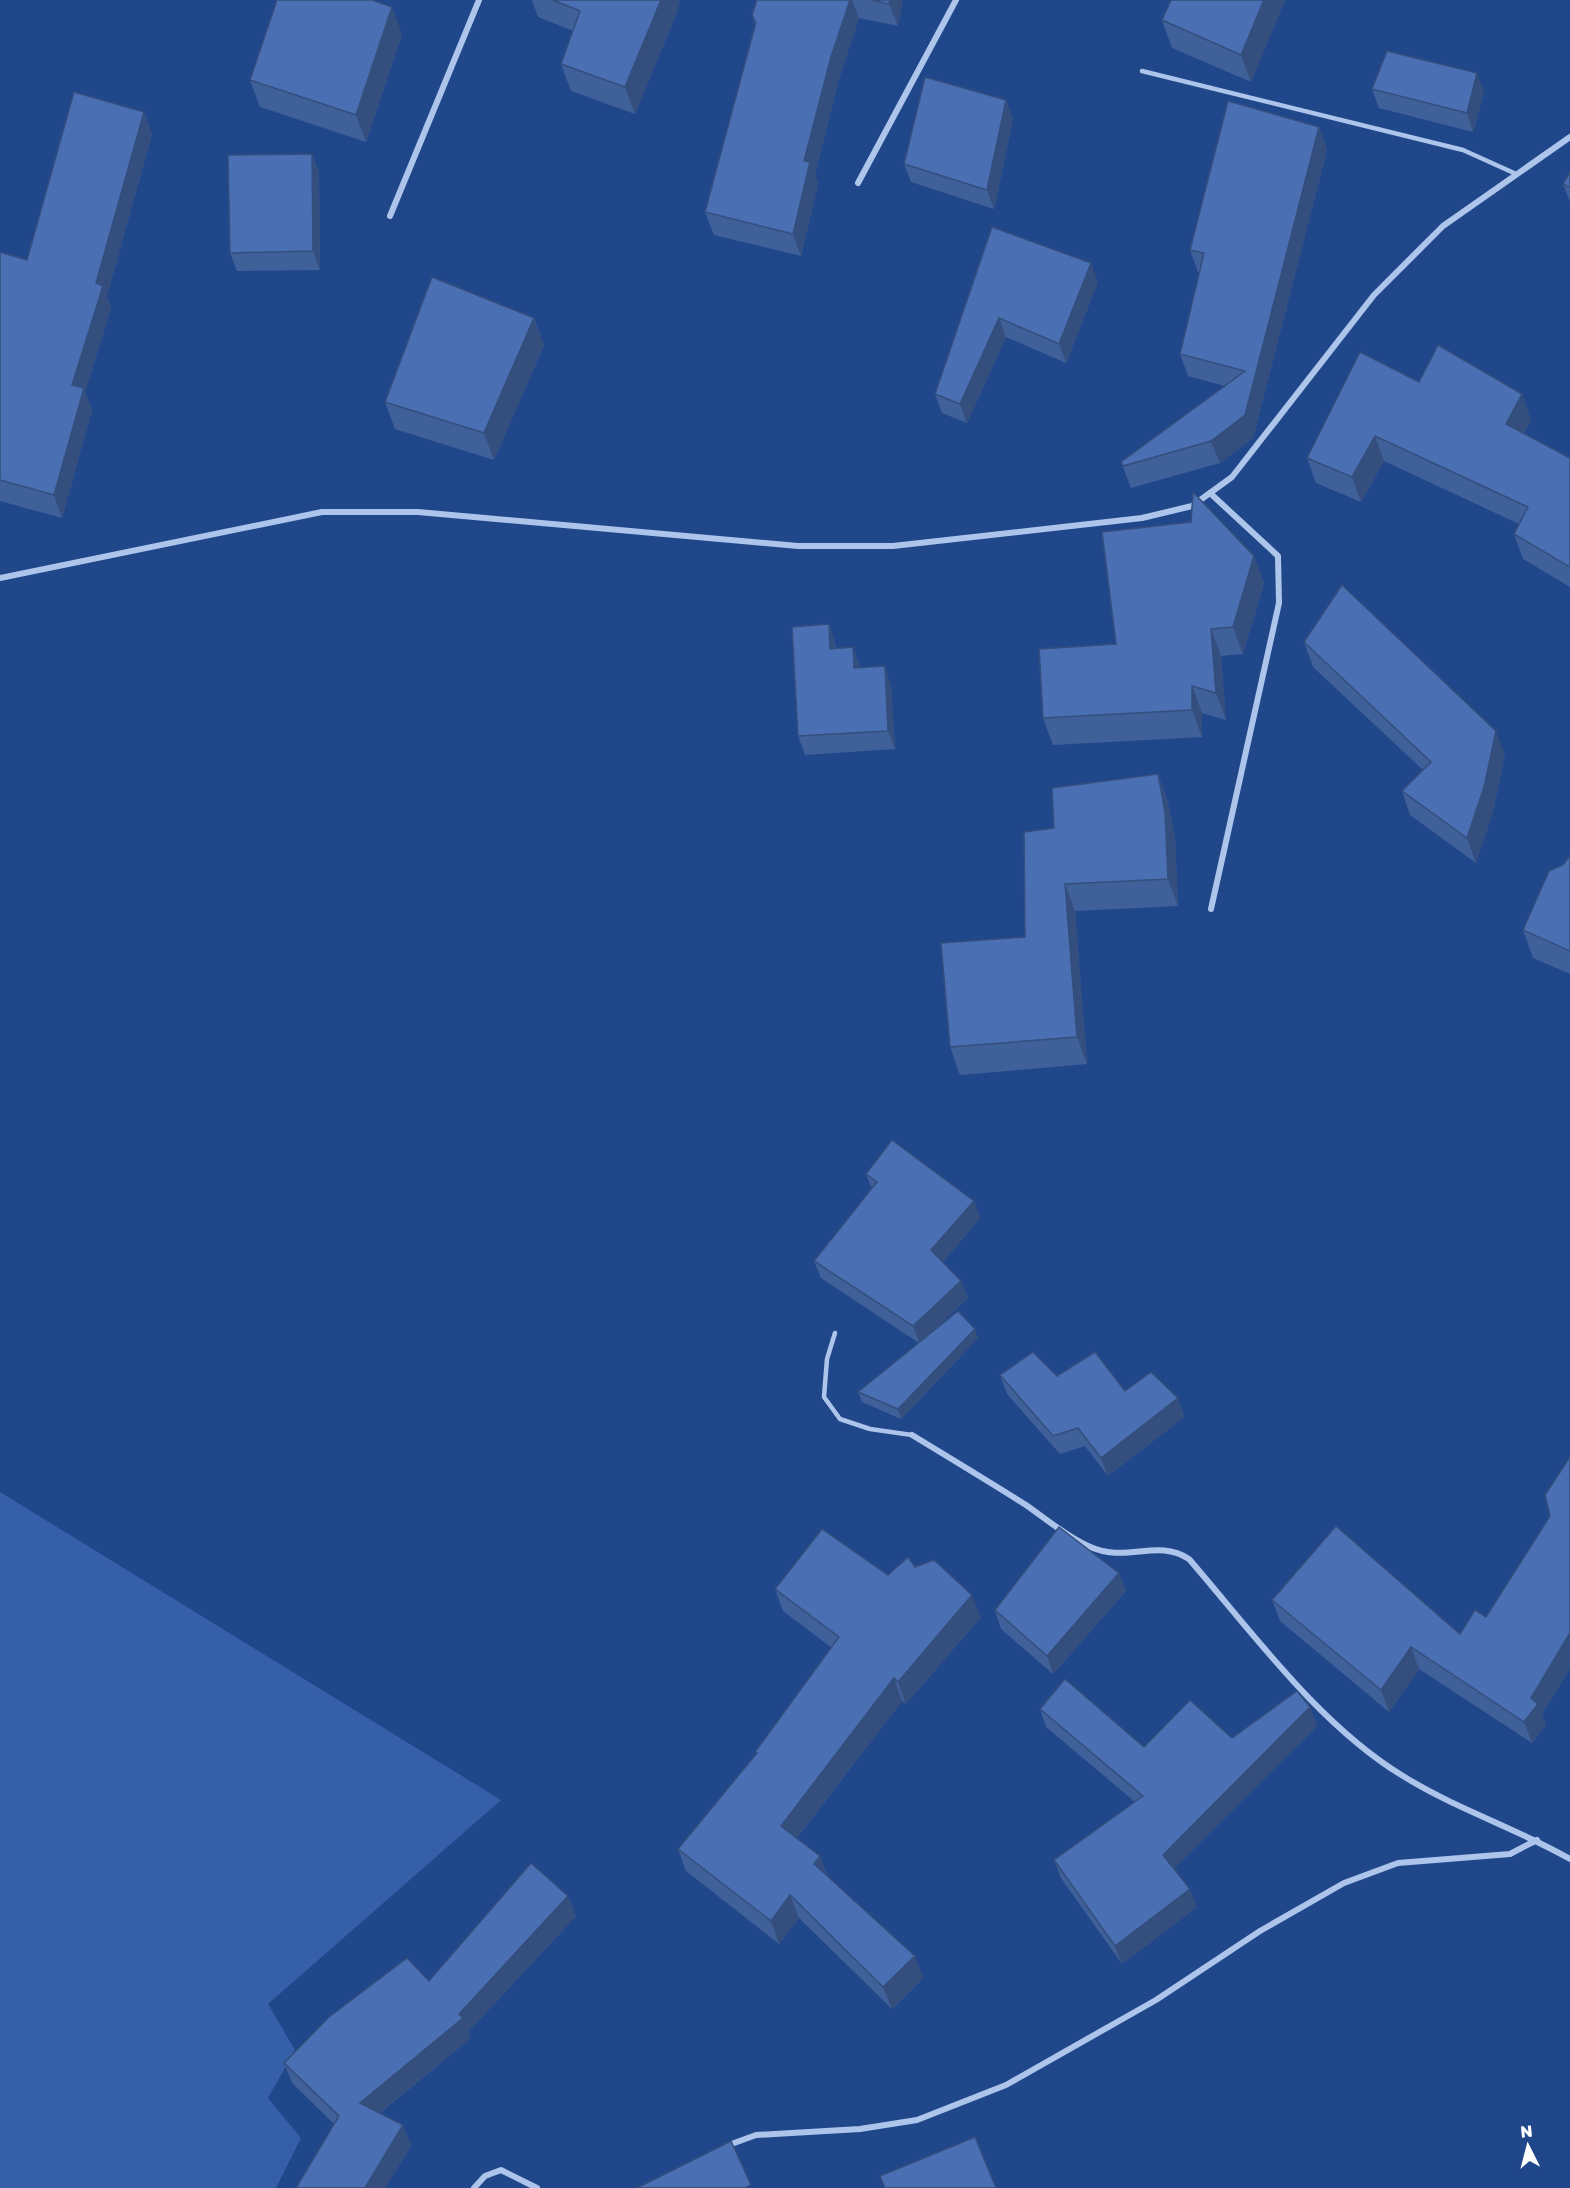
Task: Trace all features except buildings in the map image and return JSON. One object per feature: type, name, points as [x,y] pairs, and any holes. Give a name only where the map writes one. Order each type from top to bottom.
[{"type":"street","points":[[390,216],[479,0]]},
{"type":"street","points":[[858,183],[956,0]]},
{"type":"street","points":[[0,578],[322,512],[418,512],[798,546],[893,546],[1142,518],[1192,506],[1232,477],[1374,295],[1443,226],[1514,173],[1570,137]]},
{"type":"street","points":[[1210,493],[1278,556],[1279,592],[1279,603],[1211,909]]},
{"type":"street","points":[[912,1435],[973,1471],[1087,1545],[1109,1553],[1125,1555],[1158,1549],[1175,1550],[1189,1559],[1332,1722],[1401,1775],[1461,1808],[1537,1840],[1570,1859]]},
{"type":"street","points":[[713,2151],[756,2135],[860,2129],[917,2120],[1016,2079],[1156,2000],[1260,1931],[1344,1884],[1398,1863],[1510,1854],[1537,1840]]},
{"type":"street","points":[[474,2188],[485,2176],[501,2170],[537,2188]]},
{"type":"lane","points":[[1142,71],[1463,150],[1514,173]]},
{"type":"lane","points":[[835,1333],[828,1359],[824,1397],[840,1419],[870,1429],[912,1435]]},
{"type":"shaded area","points":[[0,1492],[501,1800],[268,2004],[295,2050],[268,2098],[301,2138],[276,2188],[0,2188]]}]
